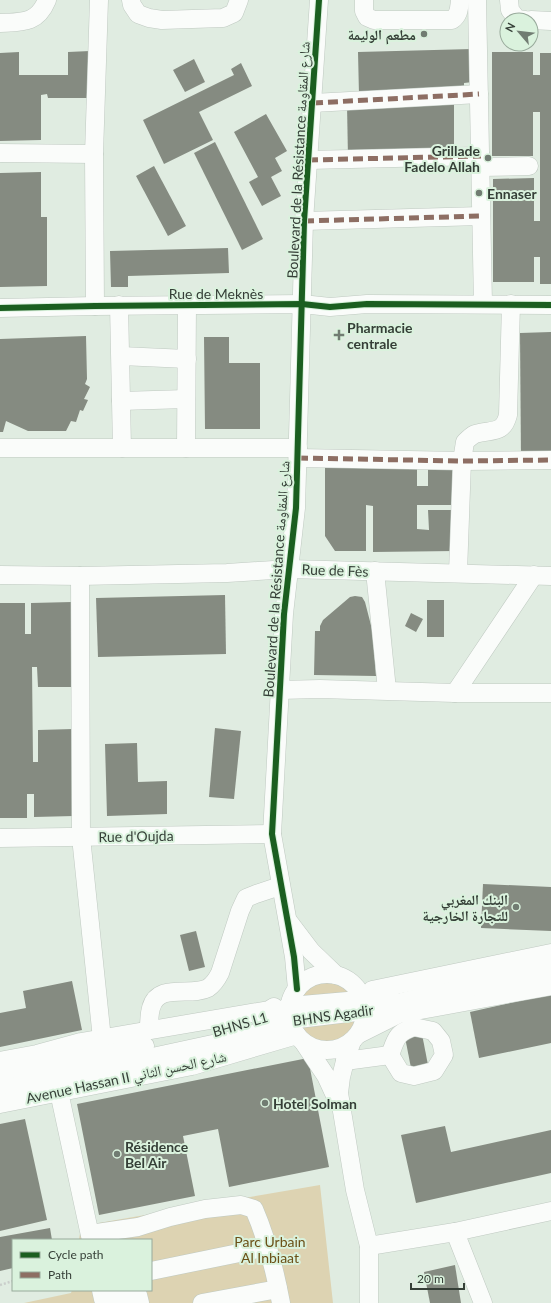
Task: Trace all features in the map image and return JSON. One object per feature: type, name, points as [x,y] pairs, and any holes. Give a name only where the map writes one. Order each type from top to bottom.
[{"type":"street","points":[[0,23],[21,22],[34,18],[43,8],[47,0]]},
{"type":"street","points":[[95,306],[94,154],[99,0]]},
{"type":"street","points":[[131,0],[132,5],[138,14],[149,18],[162,20],[223,18],[234,13],[239,0]]},
{"type":"street","name":"Boulevard de la Résistance شارع المقاومة","points":[[319,0],[304,221],[296,508],[284,614],[272,834],[280,886],[294,957],[295,1015],[342,1110]]},
{"type":"street","points":[[364,0],[364,11],[367,17],[374,20],[452,20],[459,12],[460,0]]},
{"type":"street","points":[[477,0],[483,304]]},
{"type":"street","points":[[509,0],[512,12]]},
{"type":"street","points":[[539,20],[551,21]]},
{"type":"street","points":[[313,103],[479,94]]},
{"type":"street","points":[[0,153],[94,154]]},
{"type":"street","points":[[308,160],[481,161],[529,166]]},
{"type":"street","points":[[304,221],[481,216]]},
{"type":"street","name":"Rue de Meknès","points":[[0,308],[302,304],[330,307],[367,304],[551,305]]},
{"type":"street","points":[[458,573],[462,461],[465,442],[472,436],[501,428],[506,423],[508,415],[511,304]]},
{"type":"street","points":[[186,448],[187,305]]},
{"type":"street","points":[[119,306],[122,448]]},
{"type":"street","points":[[121,356],[187,359]]},
{"type":"street","points":[[121,401],[186,399]]},
{"type":"street","points":[[0,448],[186,448],[462,461],[551,460]]},
{"type":"street","name":"Rue de Fès","points":[[0,575],[80,576],[227,573],[289,569],[543,575]]},
{"type":"street","points":[[375,571],[387,690]]},
{"type":"street","points":[[455,693],[543,575]]},
{"type":"street","points":[[80,576],[81,837],[102,1038]]},
{"type":"street","points":[[279,690],[320,689],[455,693],[551,693]]},
{"type":"street","name":"Rue d'Oujda","points":[[0,838],[272,834]]},
{"type":"street","points":[[149,1030],[153,1003],[162,994],[168,992],[208,988],[216,982],[240,911],[246,898],[280,886]]},
{"type":"street","name":"Boulevard de la Résistance شارع المقاومة","points":[[287,918],[311,951],[336,975],[352,984]]},
{"type":"street","points":[[352,984],[362,989],[376,989],[551,953]]},
{"type":"street","points":[[352,984],[358,990],[364,1005],[382,998],[551,962]]},
{"type":"street","name":"BHNS Agadir","points":[[0,1090],[245,1037],[295,1015],[422,997],[551,970]]},
{"type":"street","points":[[336,975],[324,974],[312,978],[302,984],[295,1015],[313,1048],[333,1050],[343,1047],[355,1038],[399,1014],[551,986]]},
{"type":"street","name":"Boulevard de la Résistance شارع المقاومة","points":[[364,1005],[364,1023],[355,1038],[345,1061],[340,1079],[340,1094],[355,1190],[369,1246],[369,1303]]},
{"type":"street","points":[[0,1061],[37,1054],[102,1038],[269,1010],[295,1015]]},
{"type":"street","name":"BHNS L1","points":[[0,1075],[235,1028],[263,1020],[295,1015]]},
{"type":"street","name":"Avenue Hassan II شارع الحسن الثاني","points":[[0,1104],[192,1066],[295,1015]]},
{"type":"street","points":[[345,1061],[390,1055]]},
{"type":"street","points":[[59,1092],[91,1237],[126,1234],[138,1227],[170,1217],[205,1209],[241,1205],[254,1209],[264,1233],[280,1296],[202,1303]]},
{"type":"street","points":[[369,1246],[455,1232],[551,1211]]},
{"type":"street","points":[[455,1232],[483,1303]]},
{"type":"street","points":[[152,1271],[268,1247]]},
{"type":"street","points":[[101,1291],[103,1299],[138,1296]]},
{"type":"path","points":[[0,1284],[12,1281]]},
{"type":"green space","points":[[327,982],[343,987],[348,991],[352,996],[357,1012],[352,1028],[348,1033],[343,1037],[327,1042],[311,1037],[306,1033],[302,1028],[297,1012],[302,996],[306,991],[311,987]]},
{"type":"green space","name":"Parc Urbain Al Inbiaat","points":[[320,1185],[333,1303],[24,1303],[71,1293],[72,1291],[152,1291],[152,1239],[79,1239],[81,1226]]},
{"type":"building","points":[[472,49],[473,82],[464,83],[464,92],[359,95],[358,52]]},
{"type":"building","points":[[90,51],[90,98],[48,98],[47,94],[41,95],[41,140],[0,141],[0,53],[19,52],[19,75],[68,75],[68,52]]},
{"type":"building","points":[[492,52],[533,52],[533,75],[540,75],[540,53],[551,53],[551,284],[540,284],[540,257],[534,257],[534,282],[493,282],[493,179],[534,178],[534,221],[540,221],[540,112],[533,112],[533,156],[492,156]]},
{"type":"building","points":[[194,59],[205,82],[185,92],[173,70]]},
{"type":"building","points":[[241,63],[252,86],[199,112],[213,140],[164,164],[143,120],[234,75],[231,69]]},
{"type":"building","points":[[454,102],[454,155],[348,158],[347,105]]},
{"type":"building","points":[[266,114],[287,151],[275,158],[282,171],[271,177],[281,196],[262,206],[249,182],[258,177],[234,132]]},
{"type":"building","points":[[215,142],[263,239],[242,250],[194,153]]},
{"type":"building","points":[[154,166],[186,226],[168,236],[136,176]]},
{"type":"building","points":[[41,172],[41,217],[47,217],[47,286],[0,287],[0,173]]},
{"type":"building","points":[[228,248],[229,273],[128,276],[128,287],[111,287],[110,251]]},
{"type":"building","points":[[551,332],[551,459],[521,460],[520,333]]},
{"type":"building","points":[[86,336],[87,379],[85,384],[90,387],[84,399],[88,400],[83,411],[80,410],[76,422],[71,421],[66,431],[28,431],[6,421],[3,432],[0,432],[0,339]]},
{"type":"building","points":[[204,337],[229,337],[229,363],[260,363],[260,429],[205,429]]},
{"type":"building","points":[[428,463],[455,463],[455,505],[417,505],[417,529],[429,530],[428,510],[455,510],[455,551],[373,552],[373,506],[366,505],[366,551],[335,551],[325,536],[325,467],[417,466],[417,486],[428,486]]},
{"type":"building","points":[[225,595],[226,654],[98,657],[96,598]]},
{"type":"building","points":[[350,597],[362,597],[365,602],[373,633],[376,676],[314,675],[315,631],[320,631],[320,626],[323,620]]},
{"type":"building","points":[[427,600],[444,600],[444,637],[427,637]]},
{"type":"building","points":[[72,602],[74,687],[38,687],[37,667],[32,667],[33,762],[38,762],[38,730],[73,729],[74,816],[34,817],[34,794],[27,794],[27,818],[0,818],[0,603],[25,603],[25,634],[31,634],[31,603]]},
{"type":"building","points":[[411,613],[423,619],[416,632],[405,626]]},
{"type":"building","points":[[215,728],[241,731],[234,799],[209,797]]},
{"type":"building","points":[[137,743],[138,782],[167,781],[167,814],[107,816],[105,744]]},
{"type":"building","name":"البنك المغربي للتجارة الخارجية","points":[[483,884],[551,887],[551,931],[481,928]]},
{"type":"building","points":[[196,931],[205,967],[189,971],[180,935]]},
{"type":"building","points":[[72,981],[82,1030],[0,1047],[0,1013],[26,1008],[23,991]]},
{"type":"building","points":[[551,994],[551,1043],[479,1058],[470,1012]]},
{"type":"building","points":[[421,1029],[428,1065],[411,1068],[404,1032]]},
{"type":"building","points":[[308,1058],[329,1167],[229,1187],[218,1129],[183,1136],[195,1196],[99,1215],[77,1104]]},
{"type":"building","points":[[25,1119],[47,1220],[0,1231],[0,1124]]},
{"type":"building","points":[[445,1126],[451,1152],[551,1130],[551,1173],[416,1203],[401,1135]]},
{"type":"building","points":[[50,1228],[52,1239],[12,1239],[12,1268],[0,1271],[0,1237]]},
{"type":"building","points":[[455,1265],[461,1303],[430,1303],[424,1272]]},
{"type":"marked path","points":[[313,103],[479,94]]},
{"type":"marked path","points":[[308,160],[481,156]]},
{"type":"marked path","points":[[304,221],[481,216]]},
{"type":"marked path","points":[[298,458],[462,461],[551,460]]},
{"type":"cycle path","points":[[297,989],[294,957],[272,834],[284,614],[296,508],[304,221],[319,0]]},
{"type":"cycle path","points":[[0,308],[302,304],[330,307],[367,304],[551,305]]},
{"type":"place","name":"مطعم الوليمة","points":[[424,34]]},
{"type":"place","name":"Grillade Fadelo Allah","points":[[488,158]]},
{"type":"place","name":"Ennaser","points":[[479,193]]},
{"type":"place","name":"Pharmacie centrale","points":[[339,335]]},
{"type":"place","name":"البنك المغربي للتجارة الخارجية","points":[[516,907]]},
{"type":"place","name":"Hotel Solman","points":[[265,1103]]},
{"type":"place","name":"Résidence Bel Air","points":[[117,1154]]}]
